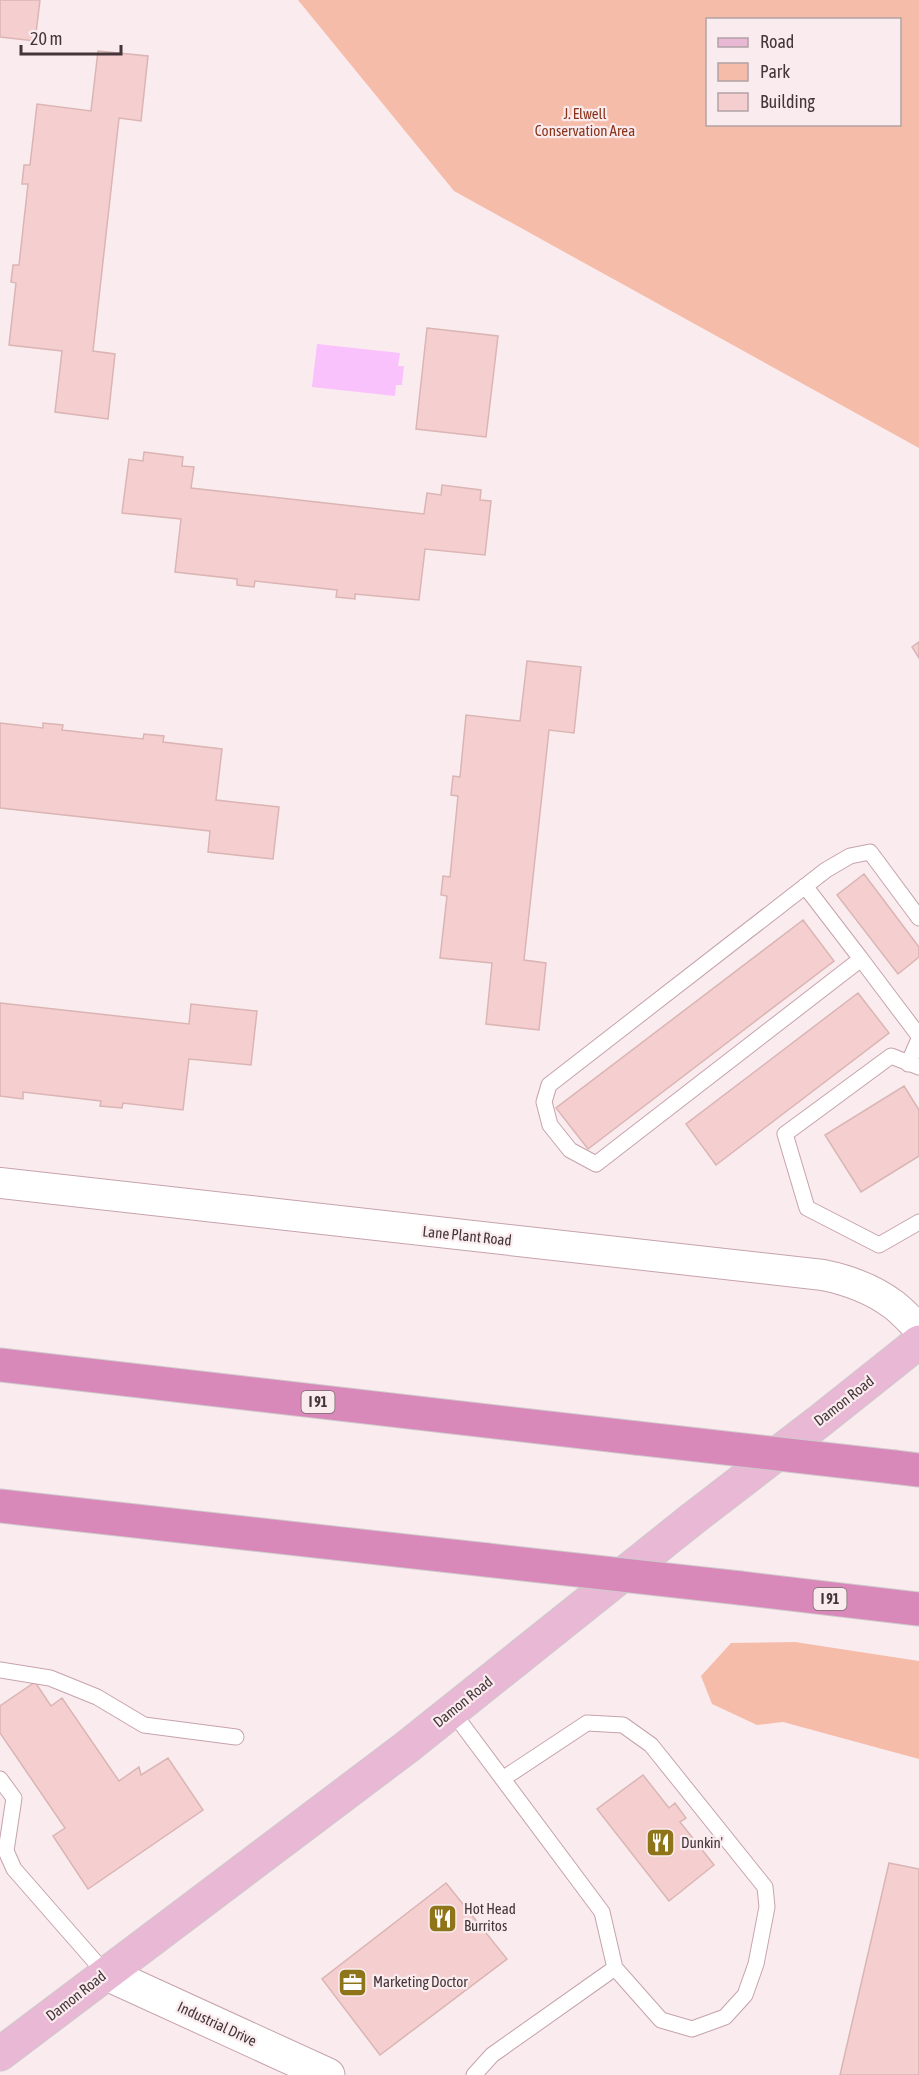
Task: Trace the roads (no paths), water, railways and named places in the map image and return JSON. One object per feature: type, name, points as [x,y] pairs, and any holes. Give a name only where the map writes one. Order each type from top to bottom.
[{"type":"highway","name":"I 91","points":[[0,1365],[906,1468]]},
{"type":"highway","name":"I 91","points":[[0,1506],[919,1609]]},
{"type":"main road","name":"Damon Road","points":[[0,2054],[407,1747],[691,1520],[919,1342]]},
{"type":"street","name":"Lane Plant Road","points":[[0,1183],[823,1275],[842,1279],[879,1296],[894,1305],[919,1329]]},
{"type":"street","name":"Industrial Drive","points":[[105,1973],[328,2075]]},
{"type":"lane","points":[[861,959],[596,1164],[570,1150],[550,1125],[544,1101],[549,1085],[826,870],[850,856],[870,852],[919,918]]},
{"type":"lane","points":[[805,886],[919,1037],[914,1065],[891,1056],[785,1134],[807,1208],[879,1245],[919,1222]]},
{"type":"lane","points":[[0,1670],[50,1678],[97,1697],[144,1725],[236,1737]]},
{"type":"lane","points":[[452,1711],[602,1912],[615,1968],[661,2020],[692,2029],[724,2017],[745,1995],[756,1965],[767,1906],[765,1887],[651,1744],[623,1725],[587,1723],[504,1779]]},
{"type":"lane","points":[[0,1779],[14,1798],[3,1853],[14,1869],[105,1973]]},
{"type":"lane","points":[[474,2075],[492,2055],[615,1968]]},
{"type":"place","name":"Dunkin'","points":[[660,1843]]},
{"type":"place","name":"Hot Head Burritos","points":[[443,1918]]},
{"type":"place","name":"Marketing Doctor","points":[[352,1982]]},
{"type":"park label","name":"J. Elwell Conservation Area","points":[[585,122]]}]
